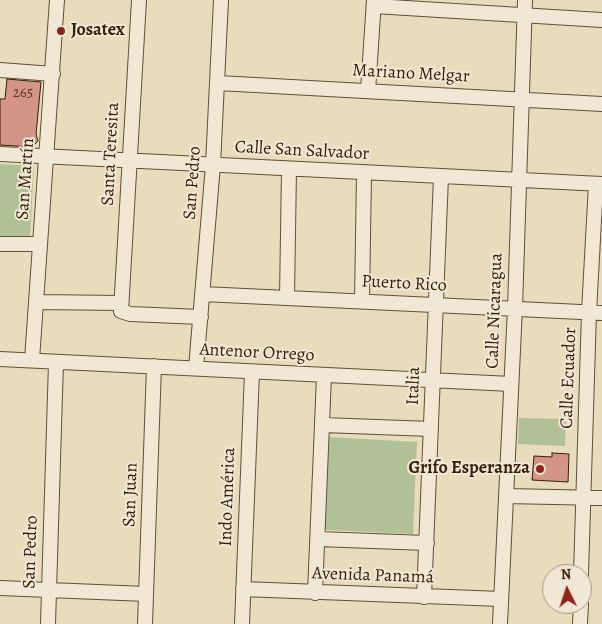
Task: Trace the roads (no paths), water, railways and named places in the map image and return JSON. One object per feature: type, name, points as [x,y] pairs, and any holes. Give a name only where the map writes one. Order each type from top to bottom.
[{"type":"street","name":"San Martín","points":[[32,360],[57,0]]},
{"type":"street","name":"Santa Teresita","points":[[121,307],[139,0]]},
{"type":"street","name":"San Pedro","points":[[196,368],[213,165],[222,0]]},
{"type":"street","name":"Calle Nicaragua","points":[[500,624],[515,308],[525,0]]},
{"type":"street","points":[[368,91],[374,3],[524,16],[602,20]]},
{"type":"street","points":[[0,70],[53,74]]},
{"type":"street","name":"Mariano Melgar","points":[[218,83],[602,104]]},
{"type":"street","name":"Calle San Salvador","points":[[0,154],[599,184]]},
{"type":"street","points":[[287,298],[289,169]]},
{"type":"street","points":[[362,301],[364,173]]},
{"type":"street","name":"Italia","points":[[424,597],[441,177]]},
{"type":"street","name":"Calle Ecuador","points":[[581,564],[583,497],[596,312],[599,184]]},
{"type":"street","points":[[0,244],[40,244]]},
{"type":"street","name":"Puerto Rico","points":[[203,294],[596,312]]},
{"type":"street","points":[[36,302],[121,307],[130,314],[201,317]]},
{"type":"street","name":"Antenor Orrego","points":[[0,359],[511,384]]},
{"type":"street","name":"San Pedro","points":[[48,624],[56,362]]},
{"type":"street","name":"San Juan","points":[[145,624],[154,366]]},
{"type":"street","name":"Indo América","points":[[242,624],[252,372]]},
{"type":"street","points":[[315,592],[324,376]]},
{"type":"street","points":[[323,425],[431,429]]},
{"type":"street","points":[[506,496],[602,498]]},
{"type":"street","points":[[318,539],[427,543]]},
{"type":"street","points":[[0,588],[146,594]]},
{"type":"street","name":"Avenida Panamá","points":[[243,589],[501,599]]},
{"type":"place","name":"Josatex","points":[[61,31]]},
{"type":"place","name":"Grifo Esperanza","points":[[540,469]]}]
